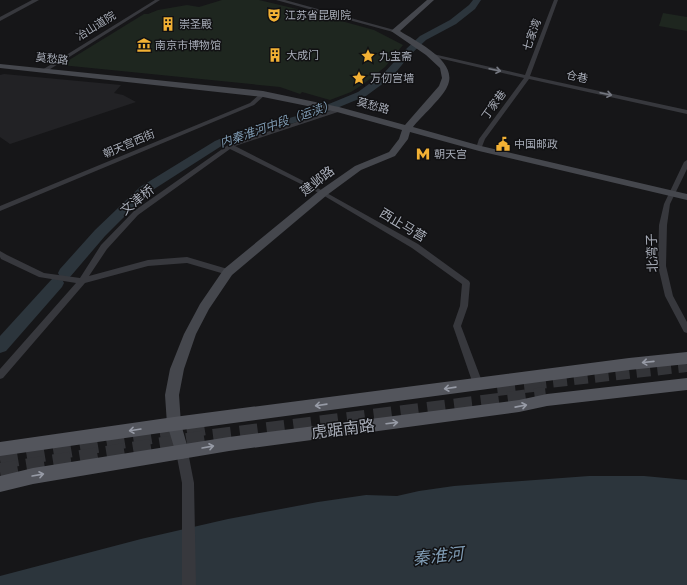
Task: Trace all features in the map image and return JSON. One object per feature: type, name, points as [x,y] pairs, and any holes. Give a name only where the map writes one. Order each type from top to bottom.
[{"type":"main road","points":[[395,31],[403,26],[431,0]]},
{"type":"main road","name":"建邺路","points":[[182,452],[174,424],[172,395],[177,369],[190,334],[204,307],[228,272],[323,193],[358,168],[392,154],[403,139],[407,128],[443,87],[446,78],[444,67],[433,56],[395,31]]},
{"type":"main road","name":"莫愁路","points":[[0,66],[263,94],[339,110],[480,148],[687,197]]},
{"type":"main road","name":"虎踞南路","points":[[0,449],[174,424],[629,364],[687,358]]},
{"type":"main road","name":"虎踞南路","points":[[0,484],[32,476],[229,444],[519,406],[547,400],[687,384]]},
{"type":"street","points":[[0,19],[36,0]]},
{"type":"street","name":"冶山道院","points":[[45,70],[158,0]]},
{"type":"street","points":[[278,0],[395,31]]},
{"type":"street","name":"七家湾","points":[[527,76],[556,0]]},
{"type":"street","name":"仓巷","points":[[433,56],[687,112]]},
{"type":"street","name":"丁家巷","points":[[480,148],[482,139],[527,76]]},
{"type":"street","name":"朝天宫西街","points":[[0,209],[252,104],[263,94]]},
{"type":"street","name":"文津桥","points":[[0,375],[82,281],[104,248],[136,212],[230,146],[339,110]]},
{"type":"street","name":"西止马营","points":[[230,146],[323,193],[415,246],[466,283],[464,306],[457,326],[478,384]]},
{"type":"street","name":"北湾子","points":[[687,162],[667,204],[663,226],[662,266],[669,296],[687,330]]},
{"type":"street","points":[[0,253],[4,257],[42,275],[82,281],[148,262],[187,260],[228,272]]},
{"type":"street","points":[[182,452],[188,483],[189,585]]},
{"type":"shaded area","points":[[222,0],[259,0],[305,11],[374,30],[403,45],[385,67],[362,85],[351,92],[330,100],[302,92],[300,94],[280,87],[61,65],[144,14],[187,5],[199,7]]},
{"type":"shaded area","points":[[663,13],[687,17],[687,31],[659,26]]},
{"type":"shaded area","points":[[4,74],[121,85],[114,93],[123,95],[136,102],[10,144],[0,137],[0,75]]},
{"type":"water","name":"秦淮河","points":[[589,476],[644,476],[687,480],[687,585],[0,585],[0,576],[141,539],[228,519],[318,502],[366,495],[397,496],[454,486]]},
{"type":"waterway","name":"内秦淮河中段（运渎）","points":[[65,273],[100,233],[144,190],[219,143],[233,137],[311,115],[362,94],[388,75],[407,53],[423,38],[453,22],[472,7],[477,0]]},
{"type":"waterway","points":[[0,347],[57,283]]},
{"type":"tunnel","points":[[532,383],[687,365]]},
{"type":"tunnel","points":[[497,387],[541,382]]},
{"type":"tunnel","points":[[0,472],[213,438],[546,396]]},
{"type":"tunnel","points":[[0,460],[212,425]]},
{"type":"place","name":"江苏省昆剧院","points":[[274,15]]},
{"type":"place","name":"崇圣殿","points":[[168,24]]},
{"type":"place","name":"南京市博物馆","points":[[144,45]]},
{"type":"place","name":"大成门","points":[[275,55]]},
{"type":"place","name":"九宝斋","points":[[368,56]]},
{"type":"place","name":"万仞宫墙","points":[[359,78]]},
{"type":"place","name":"中国邮政","points":[[503,144]]},
{"type":"place","name":"朝天宫","points":[[423,154]]}]
